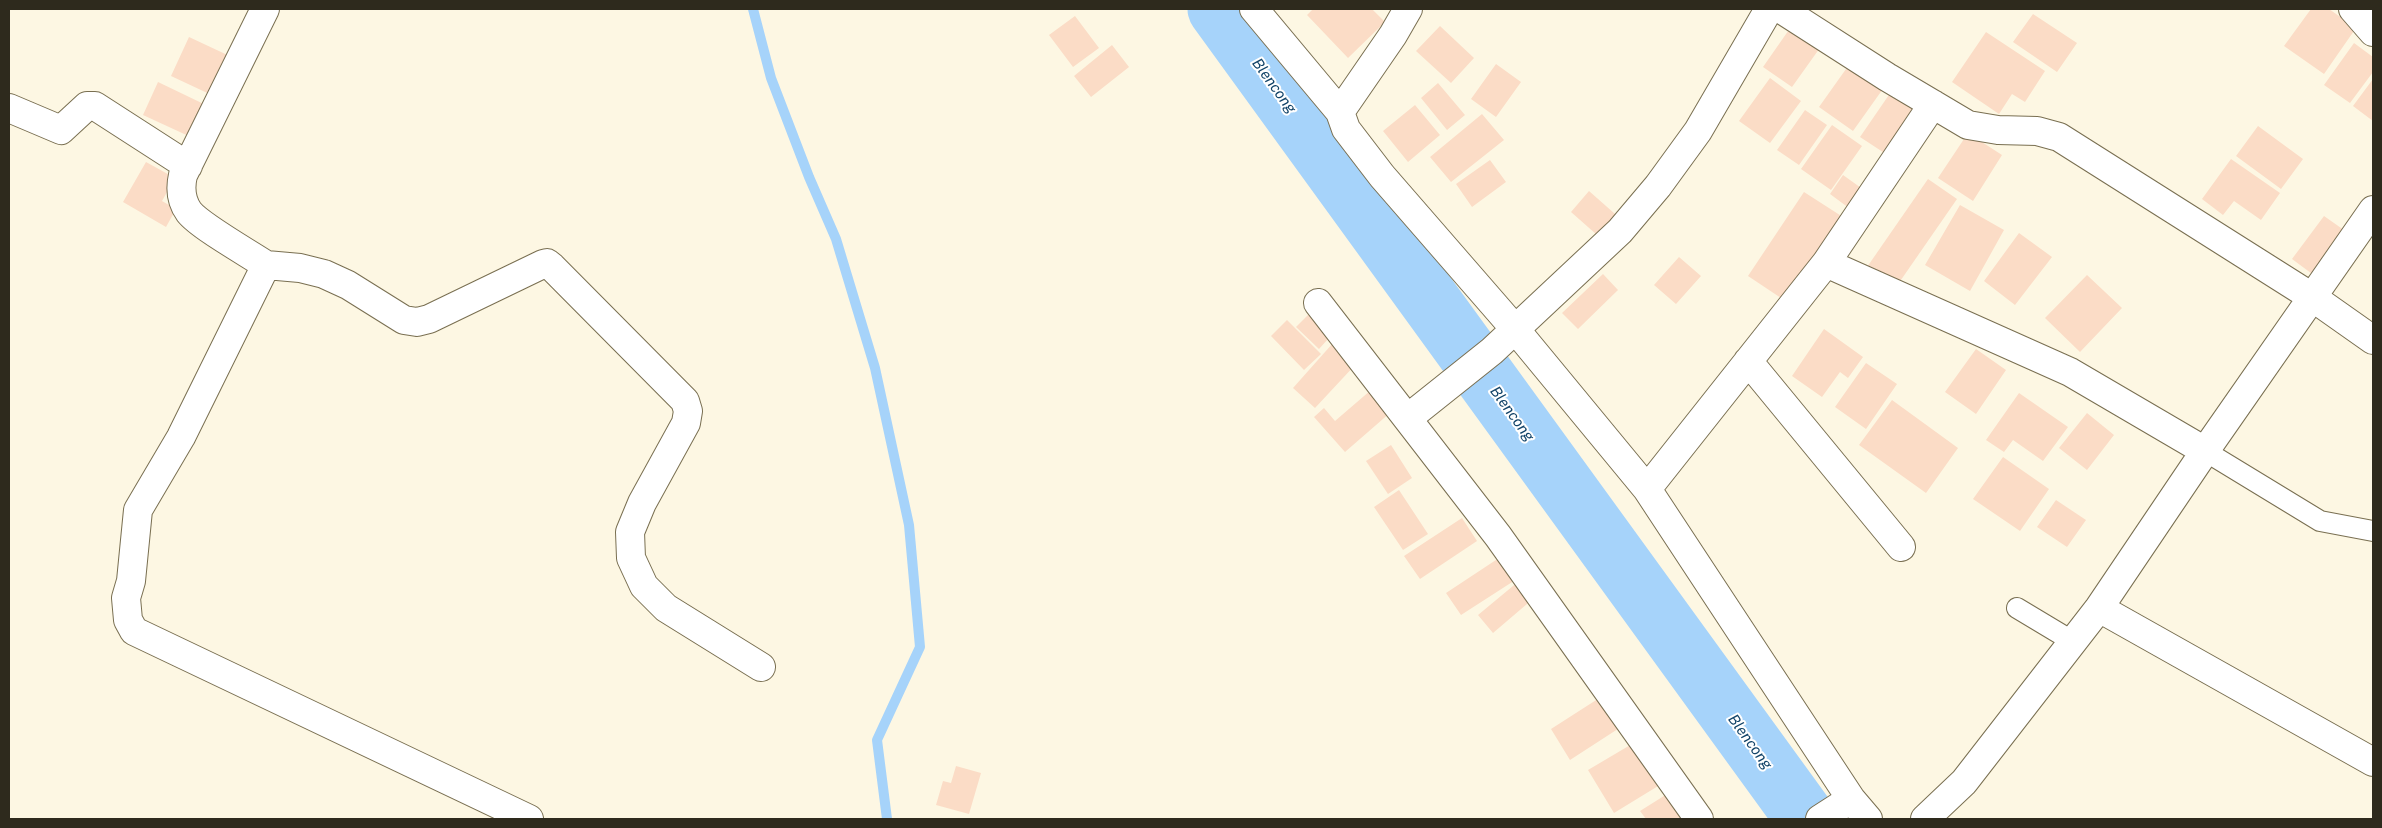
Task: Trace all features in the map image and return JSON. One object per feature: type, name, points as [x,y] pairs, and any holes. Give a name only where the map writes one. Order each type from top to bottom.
[{"type":"street","points":[[266,9],[183,175],[180,187],[188,211],[266,265],[300,268],[324,274],[348,285],[404,320],[417,322],[428,319],[547,263],[685,401],[688,411],[686,422],[642,503],[630,532],[631,558],[644,586],[666,608],[761,666]]},
{"type":"street","points":[[1254,9],[1340,112],[1346,129],[1382,176],[1516,329],[1647,489],[1836,808],[1868,819]]},
{"type":"street","points":[[1340,112],[1408,9]]},
{"type":"street","points":[[1408,418],[1492,351],[1620,231],[1658,186],[1698,131],[1769,9]]},
{"type":"street","points":[[1780,9],[1887,77],[1968,125],[1998,130],[2037,130],[2059,137],[2312,297],[2373,340]]},
{"type":"street","points":[[2353,9],[2373,32]]},
{"type":"street","points":[[1647,489],[1826,263],[1933,104]]},
{"type":"street","points":[[9,108],[61,130],[87,106],[95,106],[188,166]]},
{"type":"street","points":[[1925,819],[1964,782],[2099,608],[2373,210]]},
{"type":"street","points":[[1826,263],[2070,372],[2205,452]]},
{"type":"street","points":[[266,265],[181,437],[138,510],[131,581],[126,598],[130,627],[134,631],[529,819]]},
{"type":"street","points":[[1318,303],[1498,536],[1699,819]]},
{"type":"street","points":[[1748,361],[1901,547]]},
{"type":"street","points":[[2099,608],[2373,762]]},
{"type":"lane","points":[[2205,452],[2320,521],[2373,531]]},
{"type":"lane","points":[[2017,608],[2072,641]]},
{"type":"building","points":[[1313,9],[1372,9],[1385,22],[1348,58],[1307,15]]},
{"type":"building","points":[[2311,9],[2329,9],[2356,28],[2324,74],[2284,46]]},
{"type":"building","points":[[2033,14],[2077,43],[2057,72],[2013,42]]},
{"type":"building","points":[[1075,16],[1099,48],[1073,67],[1049,35]]},
{"type":"building","points":[[1793,24],[1822,45],[1792,87],[1763,67]]},
{"type":"building","points":[[1440,26],[1474,58],[1451,83],[1416,51]]},
{"type":"building","points":[[1986,32],[2045,71],[2025,102],[2012,94],[1999,114],[1952,82]]},
{"type":"building","points":[[189,37],[236,59],[218,98],[171,76]]},
{"type":"building","points":[[2354,43],[2373,57],[2373,72],[2350,103],[2324,85]]},
{"type":"building","points":[[1112,45],[1129,67],[1091,97],[1074,76]]},
{"type":"building","points":[[1851,62],[1885,86],[1853,131],[1819,107]]},
{"type":"building","points":[[1496,64],[1521,82],[1496,117],[1471,99]]},
{"type":"building","points":[[1770,78],[1801,101],[1770,143],[1739,121]]},
{"type":"building","points":[[2373,79],[2373,121],[2353,106]]},
{"type":"building","points":[[158,82],[210,107],[195,139],[143,115]]},
{"type":"building","points":[[1438,83],[1465,115],[1447,130],[1421,98]]},
{"type":"building","points":[[1893,89],[1924,110],[1892,158],[1860,137]]},
{"type":"building","points":[[1415,105],[1440,135],[1408,162],[1383,131]]},
{"type":"building","points":[[1805,110],[1827,125],[1799,165],[1777,150]]},
{"type":"building","points":[[1482,114],[1504,140],[1451,182],[1430,157]]},
{"type":"building","points":[[1832,125],[1862,146],[1831,190],[1801,169]]},
{"type":"building","points":[[2258,126],[2303,159],[2281,189],[2236,156]]},
{"type":"building","points":[[1968,133],[2002,155],[1973,201],[1938,178]]},
{"type":"building","points":[[2231,159],[2280,193],[2261,220],[2234,201],[2223,215],[2202,199]]},
{"type":"building","points":[[1490,160],[1506,182],[1472,207],[1456,184]]},
{"type":"building","points":[[146,162],[175,178],[162,201],[176,209],[166,227],[123,202]]},
{"type":"building","points":[[1843,175],[1871,195],[1857,214],[1830,194]]},
{"type":"building","points":[[1928,179],[1957,199],[1894,290],[1865,270]]},
{"type":"building","points":[[1589,191],[1623,221],[1605,242],[1571,212]]},
{"type":"building","points":[[1804,192],[1846,219],[1790,304],[1748,276]]},
{"type":"building","points":[[1960,205],[2004,230],[1970,291],[1925,265]]},
{"type":"building","points":[[2324,216],[2351,235],[2319,279],[2292,259]]},
{"type":"building","points":[[2019,233],[2052,257],[2015,305],[1984,281]]},
{"type":"building","points":[[1679,257],[1701,276],[1676,304],[1654,285]]},
{"type":"building","points":[[1603,274],[1618,290],[1578,329],[1562,313]]},
{"type":"building","points":[[2087,275],[2122,308],[2080,352],[2045,318]]},
{"type":"building","points":[[1315,308],[1337,329],[1319,349],[1296,327]]},
{"type":"building","points":[[1287,320],[1321,354],[1304,370],[1271,336]]},
{"type":"building","points":[[1824,329],[1863,357],[1848,378],[1840,372],[1822,397],[1792,376]]},
{"type":"building","points":[[1333,343],[1356,364],[1315,408],[1293,388]]},
{"type":"building","points":[[1976,349],[2006,370],[1976,414],[1945,392]]},
{"type":"building","points":[[1866,363],[1897,384],[1866,429],[1835,407]]},
{"type":"building","points":[[1371,390],[1391,412],[1345,452],[1314,417],[1324,408],[1335,421]]},
{"type":"building","points":[[2019,393],[2068,427],[2043,461],[2013,440],[2004,452],[1986,440]]},
{"type":"building","points":[[1892,400],[1958,448],[1926,493],[1859,445]]},
{"type":"building","points":[[2087,413],[2114,435],[2087,470],[2059,448]]},
{"type":"building","points":[[1391,445],[1412,478],[1388,494],[1366,461]]},
{"type":"building","points":[[2003,457],[2049,489],[2020,531],[1973,499]]},
{"type":"building","points":[[1399,490],[1428,534],[1403,550],[1374,507]]},
{"type":"building","points":[[2056,500],[2086,520],[2067,547],[2037,527]]},
{"type":"building","points":[[1462,518],[1477,541],[1420,579],[1404,556]]},
{"type":"building","points":[[1505,554],[1520,577],[1461,615],[1446,593]]},
{"type":"building","points":[[1519,581],[1534,598],[1493,633],[1478,615]]},
{"type":"building","points":[[1604,695],[1624,725],[1570,760],[1551,729]]},
{"type":"building","points":[[1637,741],[1663,783],[1614,813],[1588,770]]},
{"type":"building","points":[[956,766],[981,773],[969,814],[936,805],[943,781],[951,783]]},
{"type":"building","points":[[1675,789],[1694,819],[1646,819],[1640,811]]},
{"type":"waterway","points":[[753,9],[771,78],[809,177],[836,239],[875,368],[909,525],[920,647],[877,740],[887,819]]},
{"type":"waterway","name":"Blencong","points":[[1218,9],[1806,819]]}]
